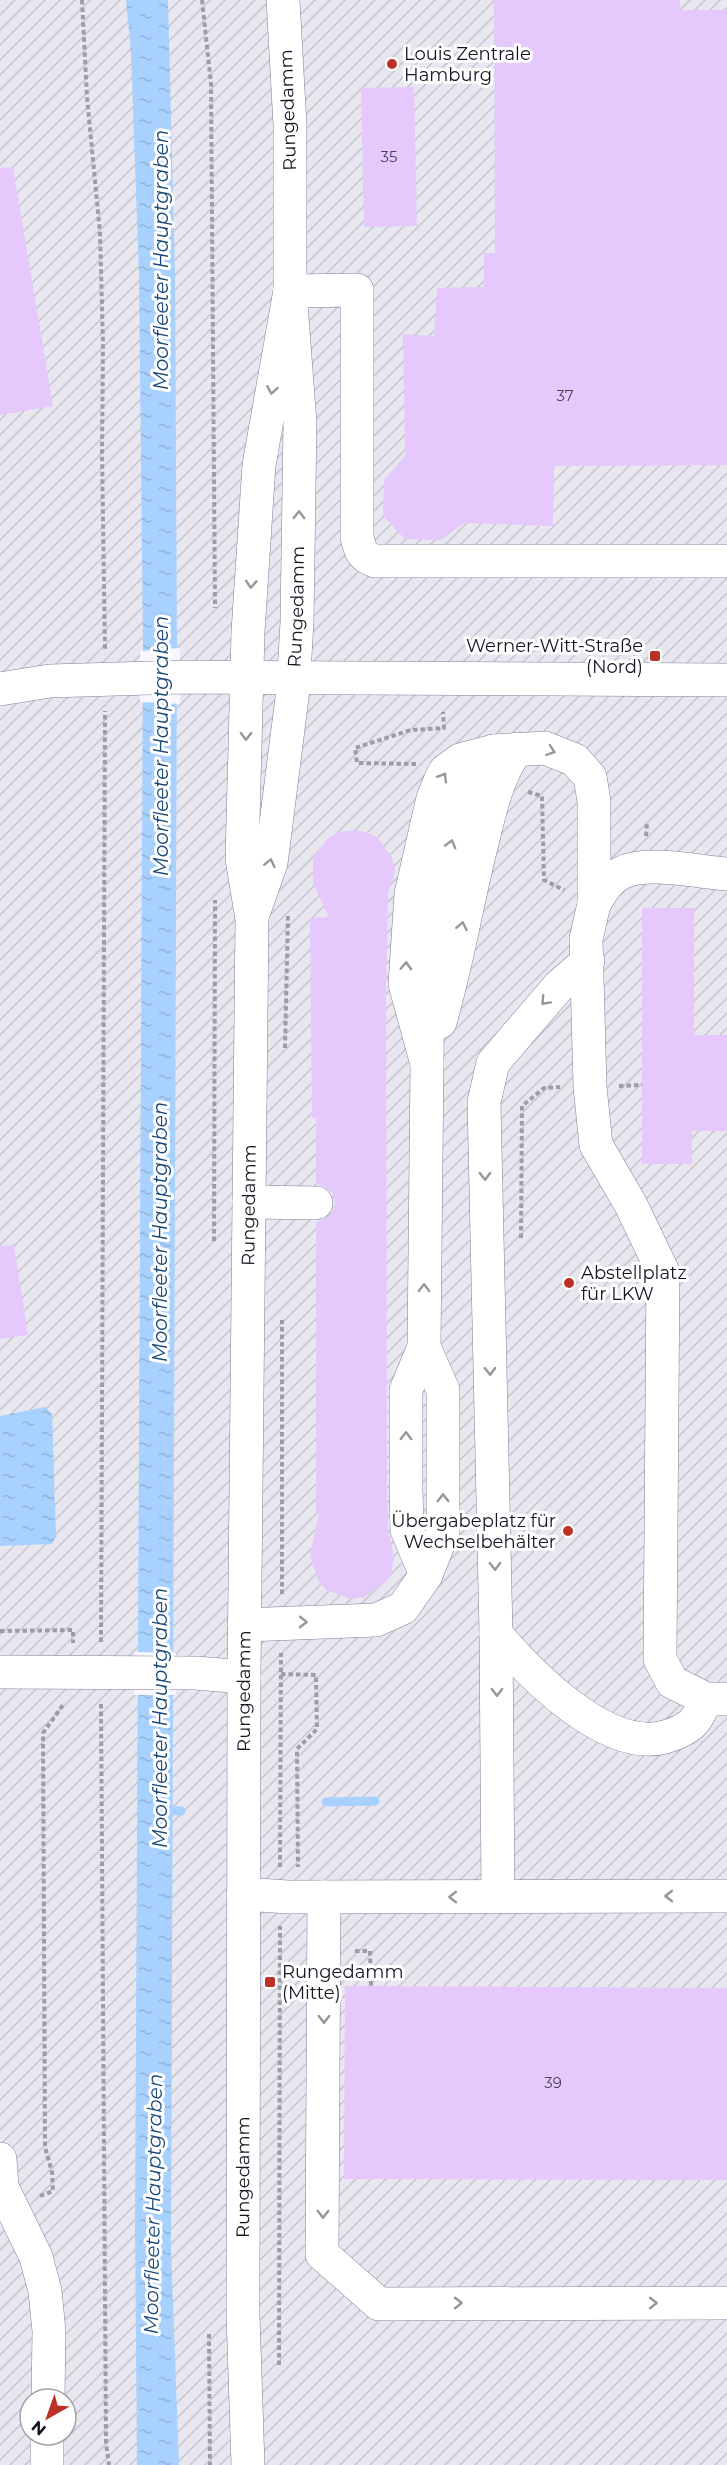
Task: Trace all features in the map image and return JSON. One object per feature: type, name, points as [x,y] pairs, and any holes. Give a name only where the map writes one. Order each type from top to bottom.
[{"type":"street","name":"Rungedamm","points":[[252,919],[271,863],[294,678],[297,622],[300,423],[290,291],[290,125],[283,0]]},
{"type":"street","points":[[290,291],[357,290],[357,537],[360,549],[366,558],[375,561],[727,561]]},
{"type":"street","name":"Rungedamm","points":[[248,2465],[243,2315],[244,1624],[252,919],[242,859],[247,678],[259,465],[290,291]]},
{"type":"street","points":[[0,689],[50,681],[184,677],[727,680]]},
{"type":"street","points":[[244,1624],[376,1620],[403,1608],[426,1575],[407,1530],[406,1390],[424,1347],[428,971],[436,901],[461,806],[478,766],[505,750],[545,748],[575,760],[590,777],[594,801],[594,903],[586,939],[590,1086],[596,1146],[631,1205],[663,1272],[660,1659],[672,1682],[717,1699],[698,1720],[681,1732],[654,1740],[627,1738],[602,1728],[526,1669],[496,1634]]},
{"type":"street","points":[[594,903],[606,885],[622,872],[644,867],[727,874]]},
{"type":"street","points":[[498,1896],[496,1634],[483,1102],[493,1063],[559,986],[588,961]]},
{"type":"street","points":[[249,1202],[316,1203]]},
{"type":"street","points":[[0,1672],[196,1673],[244,1677]]},
{"type":"street","points":[[244,1894],[312,1897],[727,1896]]},
{"type":"street","points":[[312,1897],[324,1950],[322,2254],[379,2304],[727,2302]]},
{"type":"street","points":[[0,2159],[2,2187],[36,2257],[45,2291],[49,2331],[48,2387]]},
{"type":"street","points":[[47,2447],[47,2465]]},
{"type":"path","points":[[82,0],[87,97],[100,233],[105,656]]},
{"type":"path","points":[[202,0],[211,84],[216,618]]},
{"type":"path","points":[[105,704],[96,1672],[108,2465]]},
{"type":"path","points":[[521,1250],[522,1106],[544,1088],[590,1086]]},
{"type":"path","points":[[0,1631],[73,1630],[96,1672]]},
{"type":"path","points":[[13,2207],[53,2191],[52,2172],[45,2147],[43,1733],[70,1697],[96,1672]]},
{"type":"path","points":[[281,1674],[316,1675],[317,1729],[297,1749],[312,1897]]},
{"type":"path","points":[[324,1950],[370,1951],[371,1986]]},
{"type":"shaded area","points":[[0,0],[727,0],[727,2465],[0,2465]]},
{"type":"water","name":"Moorfleeter Hauptgraben","points":[[126,0],[168,0],[175,272],[177,647],[171,2248],[179,2465],[137,2465],[135,2229],[143,648],[139,275],[131,53]]},
{"type":"water","points":[[45,1407],[52,1414],[56,1537],[52,1544],[0,1546],[0,1416]]},
{"type":"pier","points":[[180,648],[180,704],[140,702],[140,651]]},
{"type":"pier","points":[[135,1652],[176,1653],[176,1695],[134,1695]]},
{"type":"building","points":[[494,0],[680,0],[680,10],[727,10],[727,465],[554,466],[553,526],[464,523],[441,540],[405,539],[383,516],[384,480],[405,456],[403,334],[434,336],[437,288],[484,287],[484,253],[495,253]]},
{"type":"building","points":[[414,87],[417,226],[364,227],[361,88]]},
{"type":"building","points":[[13,167],[53,406],[0,415],[0,168]]},
{"type":"building","points":[[353,830],[377,837],[392,858],[395,871],[388,894],[386,983],[387,1488],[388,1530],[394,1557],[392,1570],[386,1582],[364,1597],[351,1599],[326,1590],[318,1580],[310,1556],[319,1513],[316,1513],[316,1222],[326,1219],[332,1213],[335,1203],[333,1194],[326,1187],[316,1184],[316,1118],[312,1118],[310,918],[329,917],[313,883],[313,858],[328,838],[340,832]]},
{"type":"building","points":[[642,908],[694,908],[694,1035],[727,1035],[727,1131],[692,1131],[692,1164],[642,1164]]},
{"type":"building","points":[[14,1245],[28,1335],[0,1339],[0,1246]]},
{"type":"building","points":[[345,1986],[727,1988],[727,2180],[344,2179]]},
{"type":"waterway","points":[[326,1802],[375,1801]]},
{"type":"waterway","name":"Moorfleeter Hauptgraben","points":[[162,1811],[181,1811]]},
{"type":"place","name":"Louis Zentrale Hamburg","points":[[392,64]]},
{"type":"place","name":"Werner-Witt-Straße (Nord)","points":[[655,656]]},
{"type":"place","name":"Abstellplatz für LKW","points":[[569,1283]]},
{"type":"place","name":"Übergabeplatz für Wechselbehälter","points":[[568,1531]]},
{"type":"place","name":"Rungedamm (Mitte)","points":[[270,1982]]}]
